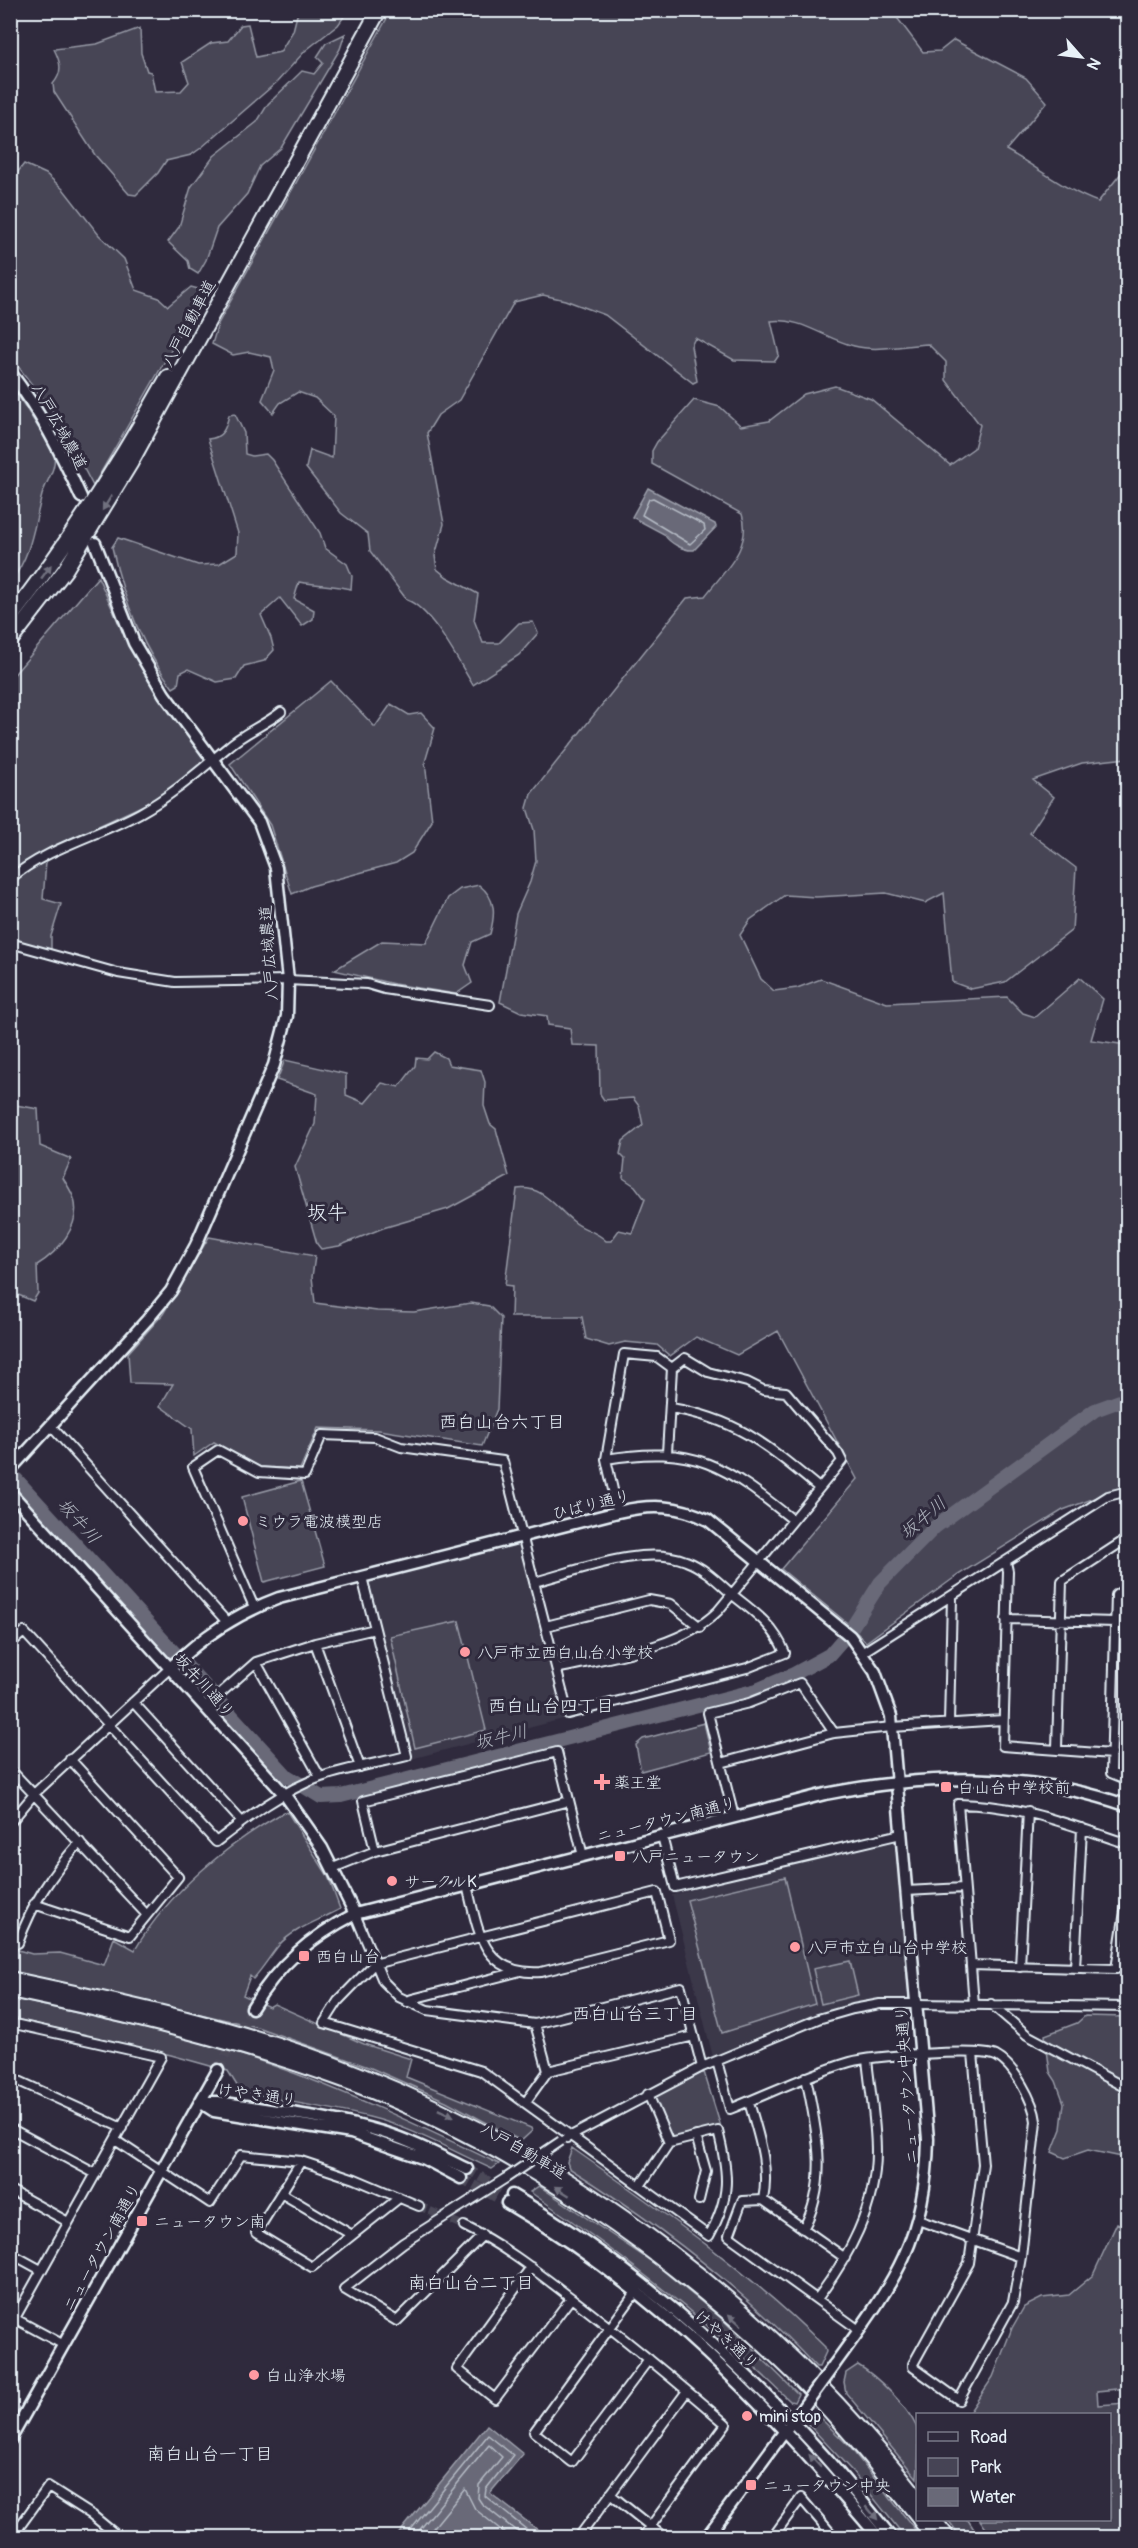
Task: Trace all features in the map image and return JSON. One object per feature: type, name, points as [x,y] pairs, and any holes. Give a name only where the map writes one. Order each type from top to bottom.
[{"type":"highway","name":"八戸自動車道","points":[[10,618],[75,531],[121,459],[372,10]]},
{"type":"highway","name":"八戸自動車道","points":[[10,641],[64,570],[126,471],[379,10]]},
{"type":"highway","name":"八戸自動車道","points":[[10,1979],[151,2010],[293,2050],[358,2073],[414,2098],[476,2128],[540,2164],[585,2191],[653,2239],[757,2323],[856,2424],[916,2496]]},
{"type":"highway","name":"八戸自動車道","points":[[10,1990],[137,2018],[279,2057],[347,2081],[405,2106],[530,2171],[639,2242],[692,2282],[753,2335],[799,2378],[846,2430],[916,2514]]},
{"type":"highway","name":"八戸自動車道","points":[[921,2521],[934,2538]]},
{"type":"highway","points":[[935,2521],[948,2538]]},
{"type":"street","name":"八戸広域農道","points":[[10,372],[51,434],[81,497]]},
{"type":"street","name":"八戸広域農道","points":[[10,1470],[165,1298],[196,1245],[274,1065],[286,1016],[288,980],[278,886],[267,841],[259,822],[164,694],[134,644],[95,543]]},
{"type":"street","points":[[10,879],[50,854],[140,813],[214,760],[229,745],[281,712]]},
{"type":"street","points":[[10,943],[118,973],[176,982],[288,980],[367,984],[384,989],[490,1005]]},
{"type":"street","points":[[618,1512],[606,1459],[622,1355],[657,1357],[672,1368]]},
{"type":"street","points":[[557,1669],[666,1642],[699,1627],[718,1611],[842,1461],[838,1453],[786,1392],[763,1390],[747,1382],[708,1372],[685,1358],[672,1368]]},
{"type":"street","points":[[668,1454],[672,1368]]},
{"type":"street","points":[[671,1408],[712,1417],[753,1436],[819,1488]]},
{"type":"street","points":[[51,1426],[226,1621]]},
{"type":"street","points":[[254,1607],[193,1467],[218,1450],[259,1472],[306,1475],[322,1435],[375,1437],[401,1448],[503,1461],[522,1536],[534,1582],[546,1626],[568,1714],[747,1668],[785,1653],[779,1637],[772,1628],[732,1594],[695,1566],[658,1554],[638,1556],[534,1582]]},
{"type":"street","points":[[606,1459],[638,1454],[668,1454],[700,1460],[736,1476],[793,1520]]},
{"type":"street","points":[[860,1648],[951,1597],[1108,1496],[1128,1491]]},
{"type":"street","name":"坂牛川通り","points":[[10,1492],[172,1666],[285,1795],[307,1825],[333,1868],[355,1914]]},
{"type":"street","name":"ひばり通り","points":[[172,1666],[226,1621],[279,1598],[618,1512],[639,1507],[660,1506],[694,1513],[719,1527],[843,1630],[860,1648],[883,1687],[892,1727],[897,1782]]},
{"type":"street","points":[[1057,1748],[1064,1579],[1128,1538]]},
{"type":"street","points":[[1006,1562],[1003,1746],[1057,1748],[1112,1754]]},
{"type":"street","points":[[10,1644],[24,1632],[216,1842],[242,1822],[285,1795],[320,1777],[407,1756],[362,1577]]},
{"type":"street","points":[[1128,1587],[1116,1595],[1111,1773],[1128,1780]]},
{"type":"street","points":[[949,1723],[951,1597]]},
{"type":"street","points":[[546,1626],[649,1600],[670,1604],[699,1627]]},
{"type":"street","points":[[1006,1619],[1115,1622]]},
{"type":"street","points":[[207,1705],[256,1662],[315,1643],[375,1629]]},
{"type":"street","points":[[315,1643],[360,1767]]},
{"type":"street","points":[[256,1662],[320,1777]]},
{"type":"street","points":[[10,1823],[35,1793],[70,1759],[172,1666]]},
{"type":"street","points":[[734,1817],[708,1713],[748,1703],[800,1683],[834,1733]]},
{"type":"street","points":[[133,1702],[242,1822]]},
{"type":"street","points":[[721,1763],[834,1733],[1003,1720]]},
{"type":"street","points":[[375,1851],[363,1801],[557,1752],[583,1856]]},
{"type":"street","points":[[34,1904],[130,1936],[178,1878],[70,1759]]},
{"type":"street","points":[[10,1769],[35,1793],[146,1914]]},
{"type":"street","name":"ニュータウン南通り","points":[[252,2008],[269,1981],[300,1948],[320,1933],[355,1914],[825,1794],[897,1782],[947,1779],[1012,1780],[1084,1793],[1128,1806]]},
{"type":"street","name":"ニュータウン中央通り","points":[[706,2538],[893,2281],[911,2242],[918,2220],[925,2184],[928,2139],[897,1782]]},
{"type":"street","points":[[333,1868],[375,1851],[569,1801]]},
{"type":"street","points":[[974,2004],[958,1804],[991,1804],[1028,1811],[1128,1844]]},
{"type":"street","points":[[1020,1967],[1028,1811]]},
{"type":"street","points":[[1075,1968],[1082,1828]]},
{"type":"street","points":[[662,1836],[675,1887],[901,1834]]},
{"type":"street","points":[[10,1941],[18,1943],[34,1904],[54,1871],[80,1842]]},
{"type":"street","points":[[467,1885],[481,1937],[489,1954],[508,1968],[519,1972]]},
{"type":"street","points":[[906,1891],[964,1888]]},
{"type":"street","points":[[407,2002],[519,1972],[541,1972],[669,1940],[657,1892],[375,1964],[338,2001],[324,2023],[481,2072],[709,2236],[722,2211],[726,2197],[726,2163],[718,2131],[669,2143],[640,2186]]},
{"type":"street","points":[[972,1965],[1116,1969],[1128,1892]]},
{"type":"street","points":[[355,1914],[383,1981],[407,2002],[427,2010],[535,2024],[681,1987],[702,2067]]},
{"type":"street","points":[[483,2235],[398,2321],[344,2289],[403,2243],[561,2141],[702,2067],[818,2019],[880,2004],[1128,2007]]},
{"type":"street","points":[[991,2004],[1027,2035],[1128,2089]]},
{"type":"street","points":[[10,2023],[161,2057],[13,2317],[10,2327]]},
{"type":"street","points":[[535,2024],[548,2071]]},
{"type":"street","points":[[525,2103],[548,2071],[694,2036]]},
{"type":"street","points":[[717,2061],[730,2109],[806,2077],[867,2059],[920,2055],[973,2053],[988,2053],[1005,2062],[1035,2110],[1021,2257],[1013,2302],[959,2400],[913,2367],[913,2364],[964,2275],[973,2240],[983,2164],[973,2053]]},
{"type":"street","points":[[817,2299],[845,2258],[864,2220],[874,2173],[875,2132],[867,2059]]},
{"type":"street","name":"ニュータウン南通り","points":[[10,2440],[218,2070]]},
{"type":"street","points":[[10,2077],[122,2128]]},
{"type":"street","points":[[803,2229],[813,2204],[819,2166],[815,2124],[806,2077]]},
{"type":"street","points":[[648,2094],[669,2143]]},
{"type":"street","name":"けやき通り","points":[[200,2102],[214,2111],[351,2133],[464,2174]]},
{"type":"street","points":[[750,2102],[763,2149],[766,2172],[764,2200]]},
{"type":"street","points":[[10,2128],[96,2174]]},
{"type":"street","points":[[696,2136],[706,2171],[699,2200]]},
{"type":"street","points":[[115,2140],[210,2203],[241,2155],[301,2161],[356,2179],[419,2206]]},
{"type":"street","points":[[301,2161],[256,2233],[312,2267],[399,2198]]},
{"type":"street","points":[[10,2190],[68,2222]]},
{"type":"street","points":[[281,2193],[352,2235]]},
{"type":"street","name":"けやき通り","points":[[879,2538],[822,2468],[792,2421],[636,2292],[509,2199],[581,2239],[643,2286],[721,2353],[792,2421],[826,2458],[892,2538]]},
{"type":"street","points":[[845,2258],[764,2200],[742,2201],[729,2236],[859,2330]]},
{"type":"street","points":[[918,2220],[1021,2257]]},
{"type":"street","points":[[464,2226],[483,2235],[531,2267],[610,2327],[726,2424],[642,2538]]},
{"type":"street","points":[[10,2253],[41,2270]]},
{"type":"street","points":[[531,2267],[457,2369],[495,2399],[571,2298]]},
{"type":"street","points":[[636,2292],[534,2432],[572,2462],[649,2359]]},
{"type":"street","points":[[13,2317],[64,2345]]},
{"type":"street","points":[[578,2538],[687,2391]]},
{"type":"street","points":[[26,2538],[14,2528],[48,2487],[92,2515],[120,2538]]},
{"type":"street","points":[[610,2494],[665,2538]]},
{"type":"street","points":[[772,2538],[801,2498],[836,2538]]},
{"type":"shaded area","name":"八戸市立西白山台小学校","points":[[520,1545],[563,1719],[411,1759],[367,1585],[370,1582]]},
{"type":"shaded area","name":"八戸市立白山台中学校","points":[[894,1841],[910,1999],[883,1999],[819,2014],[713,2057],[672,1895],[818,1857]]},
{"type":"green space","points":[[298,11],[348,11],[338,25],[305,51],[277,82],[201,148],[191,155],[166,161],[158,173],[136,195],[129,194],[95,155],[54,92],[53,84],[60,67],[54,49],[97,44],[140,28],[141,53],[147,71],[151,72],[155,92],[181,91],[189,82],[182,62],[211,43],[228,41],[241,25],[248,24],[256,57],[280,52],[293,31]]},
{"type":"green space","points":[[391,11],[892,11],[923,52],[940,51],[954,40],[1026,78],[1047,102],[1006,150],[1063,185],[1098,202],[1127,166],[1127,758],[1082,763],[1033,780],[1054,797],[1030,833],[1076,868],[1072,930],[1005,982],[971,989],[952,982],[944,893],[925,903],[886,893],[816,897],[785,895],[750,920],[740,935],[761,979],[774,991],[797,988],[821,979],[887,1003],[1007,997],[1023,1013],[1035,1017],[1080,978],[1103,999],[1091,1040],[1127,1045],[1127,1486],[1063,1510],[958,1575],[866,1642],[846,1622],[781,1569],[857,1479],[778,1331],[737,1355],[696,1337],[670,1356],[657,1345],[625,1342],[609,1346],[586,1339],[582,1317],[511,1317],[512,1286],[505,1285],[517,1189],[534,1190],[548,1198],[577,1224],[606,1241],[611,1241],[619,1230],[632,1233],[645,1199],[635,1186],[623,1178],[625,1159],[620,1154],[623,1141],[643,1125],[639,1106],[633,1098],[604,1100],[600,1094],[599,1046],[572,1045],[570,1028],[548,1025],[547,1016],[521,1012],[500,1002],[516,914],[530,882],[536,861],[534,830],[527,808],[531,794],[687,598],[705,596],[735,558],[744,537],[742,514],[652,464],[652,451],[657,442],[694,400],[720,407],[741,426],[769,421],[804,394],[835,386],[871,399],[950,465],[974,448],[980,425],[946,380],[946,362],[928,344],[863,348],[843,343],[793,322],[771,321],[779,355],[775,361],[734,360],[695,338],[691,346],[697,381],[693,383],[605,315],[565,300],[543,295],[514,302],[459,400],[438,415],[427,433],[444,524],[435,556],[437,569],[478,594],[474,620],[483,643],[499,643],[519,623],[533,622],[538,633],[519,655],[473,685],[435,625],[416,605],[407,600],[370,551],[368,534],[341,513],[306,468],[310,450],[332,458],[334,416],[315,398],[298,392],[280,403],[273,413],[262,400],[274,370],[271,357],[249,352],[233,355],[212,344],[218,324]]},
{"type":"green space","points":[[345,34],[340,49],[281,148],[260,166],[247,194],[217,228],[206,260],[198,274],[190,269],[188,261],[168,242],[179,227],[191,187],[214,156],[257,122],[268,104],[302,71],[314,74],[323,63],[317,57],[326,43]]},
{"type":"green space","points":[[24,164],[46,174],[64,190],[99,235],[124,259],[136,290],[159,298],[168,306],[191,287],[202,290],[174,345],[93,486],[58,419],[11,357],[11,181]]},
{"type":"green space","points":[[10,383],[54,452],[55,458],[42,495],[28,551],[11,582]]},
{"type":"green space","points":[[235,414],[244,433],[245,454],[252,456],[266,454],[272,460],[320,533],[325,548],[347,564],[352,576],[351,589],[299,582],[294,599],[314,610],[313,619],[302,626],[280,598],[261,615],[274,650],[264,661],[244,666],[236,679],[217,682],[188,669],[180,673],[178,685],[173,688],[152,656],[135,621],[112,547],[118,538],[198,565],[219,564],[237,553],[238,533],[208,439],[217,437],[225,428],[229,415]]},
{"type":"green space","points":[[98,577],[128,644],[160,697],[212,761],[178,789],[47,850],[43,899],[61,904],[51,936],[51,950],[11,941],[11,678]]},
{"type":"green space","points":[[331,681],[375,727],[391,704],[409,715],[421,713],[435,728],[425,762],[432,821],[412,853],[396,863],[311,886],[292,894],[270,825],[230,764]]},
{"type":"green space","points":[[479,885],[492,902],[492,927],[490,934],[472,942],[465,965],[472,983],[456,994],[394,984],[334,970],[382,941],[426,943],[448,898],[460,889]]},
{"type":"green space","points":[[434,1052],[446,1058],[449,1065],[481,1070],[485,1082],[484,1106],[490,1124],[496,1129],[509,1176],[448,1209],[383,1228],[339,1246],[321,1249],[317,1244],[295,1167],[315,1124],[317,1094],[277,1080],[285,1060],[346,1074],[346,1095],[365,1103],[382,1083],[399,1087],[415,1066],[416,1058],[427,1059]]},
{"type":"green space","points":[[10,1104],[38,1109],[40,1146],[71,1159],[63,1178],[74,1199],[76,1209],[74,1219],[60,1246],[37,1265],[38,1293],[33,1301],[11,1292]]},
{"type":"green space","points":[[209,1237],[315,1256],[312,1277],[315,1303],[377,1311],[414,1312],[471,1303],[489,1306],[501,1318],[497,1409],[482,1446],[379,1430],[318,1428],[300,1469],[260,1467],[214,1442],[194,1456],[192,1429],[160,1406],[173,1384],[130,1383],[128,1353],[163,1314]]},
{"type":"green space","points":[[301,1481],[325,1566],[264,1582],[242,1497]]},
{"type":"green space","points":[[1127,1593],[1127,1651],[1119,1651],[1121,1600]]},
{"type":"green space","points":[[459,1621],[486,1730],[415,1748],[390,1636]]},
{"type":"green space","points":[[704,1723],[711,1752],[641,1771],[636,1745],[643,1739]]},
{"type":"green space","points":[[284,1812],[288,1813],[328,1876],[340,1909],[285,1939],[253,1979],[250,1976],[243,1995],[269,2007],[274,2004],[364,2044],[411,2059],[406,2077],[531,2128],[532,2131],[521,2141],[446,2101],[371,2068],[257,2027],[11,1971],[11,1948],[32,1954],[60,1953],[104,1965],[114,1938],[135,1950],[164,1908],[201,1871],[242,1839]]},
{"type":"green space","points":[[785,1877],[815,2004],[722,2033],[687,1900]]},
{"type":"green space","points":[[850,1961],[858,1995],[821,2004],[813,1969]]},
{"type":"green space","points":[[11,1998],[171,2035],[266,2063],[413,2123],[499,2164],[492,2169],[385,2121],[271,2098],[239,2089],[228,2071],[171,2055],[11,2018]]},
{"type":"green space","points":[[1085,2016],[1127,2017],[1127,2158],[1088,2150],[1065,2158],[1052,2152],[1061,2129],[1064,2103],[1050,2072],[1045,2035],[1077,2023]]},
{"type":"green space","points":[[704,2072],[721,2127],[673,2140],[670,2138],[654,2099],[655,2096]]},
{"type":"green space","points":[[572,2148],[703,2242],[796,2319],[825,2347],[826,2352],[819,2367],[816,2367],[760,2311],[699,2259],[635,2211],[569,2168],[567,2162]]},
{"type":"green space","points":[[539,2186],[655,2264],[721,2318],[798,2394],[794,2402],[790,2401],[729,2344],[665,2291],[599,2240],[530,2192]]},
{"type":"green space","points":[[1117,2223],[1127,2228],[1127,2388],[1097,2391],[1098,2405],[1127,2403],[1127,2537],[992,2537],[981,2521],[1111,2521],[1111,2413],[969,2413],[993,2377],[1012,2328],[1024,2307],[1042,2298],[1069,2295],[1093,2275]]},
{"type":"green space","points":[[858,2365],[891,2392],[912,2418],[916,2426],[916,2477],[846,2393],[844,2382],[846,2373]]},
{"type":"green space","points":[[814,2412],[849,2446],[921,2537],[905,2537],[852,2471],[808,2424],[808,2418]]},
{"type":"green space","points":[[949,2521],[969,2521],[979,2537],[961,2537]]},
{"type":"water","points":[[648,488],[715,524],[716,527],[694,550],[677,546],[664,534],[632,517]]},
{"type":"water","points":[[487,2425],[523,2454],[490,2493],[547,2537],[396,2537]]},
{"type":"waterway","name":"坂牛川","points":[[16,1479],[287,1776],[321,1797],[341,1796],[757,1690],[794,1674],[829,1655],[849,1632],[880,1583],[935,1527],[1095,1410],[1128,1398]]},
{"type":"tunnel","points":[[218,2070],[252,2008]]},
{"type":"tunnel","points":[[467,2169],[512,2195]]},
{"type":"tunnel","points":[[461,2178],[507,2203]]},
{"type":"tunnel","points":[[419,2206],[464,2226]]},
{"type":"place","name":"ミウラ電波模型店","points":[[243,1521]]},
{"type":"place","name":"八戸市立西白山台小学校","points":[[465,1652]]},
{"type":"place","name":"薬王堂","points":[[602,1782]]},
{"type":"place","name":"白山台中学校前","points":[[946,1787]]},
{"type":"place","name":"八戸ニュータウン","points":[[620,1856]]},
{"type":"place","name":"サークルK","points":[[392,1881]]},
{"type":"place","name":"八戸市立白山台中学校","points":[[795,1947]]},
{"type":"place","name":"西白山台","points":[[304,1956]]},
{"type":"place","name":"ニュータウン南","points":[[142,2221]]},
{"type":"place","name":"白山浄水場","points":[[254,2375]]},
{"type":"place","name":"mini stop","points":[[747,2416]]},
{"type":"place","name":"ニュータウン中央","points":[[751,2485]]},
{"type":"district","name":"坂牛","points":[[327,1212]]},
{"type":"district","name":"西白山台六丁目","points":[[502,1422]]},
{"type":"district","name":"西白山台四丁目","points":[[551,1706]]},
{"type":"district","name":"西白山台三丁目","points":[[635,2014]]},
{"type":"district","name":"南白山台二丁目","points":[[471,2283]]},
{"type":"district","name":"南白山台一丁目","points":[[210,2454]]}]
